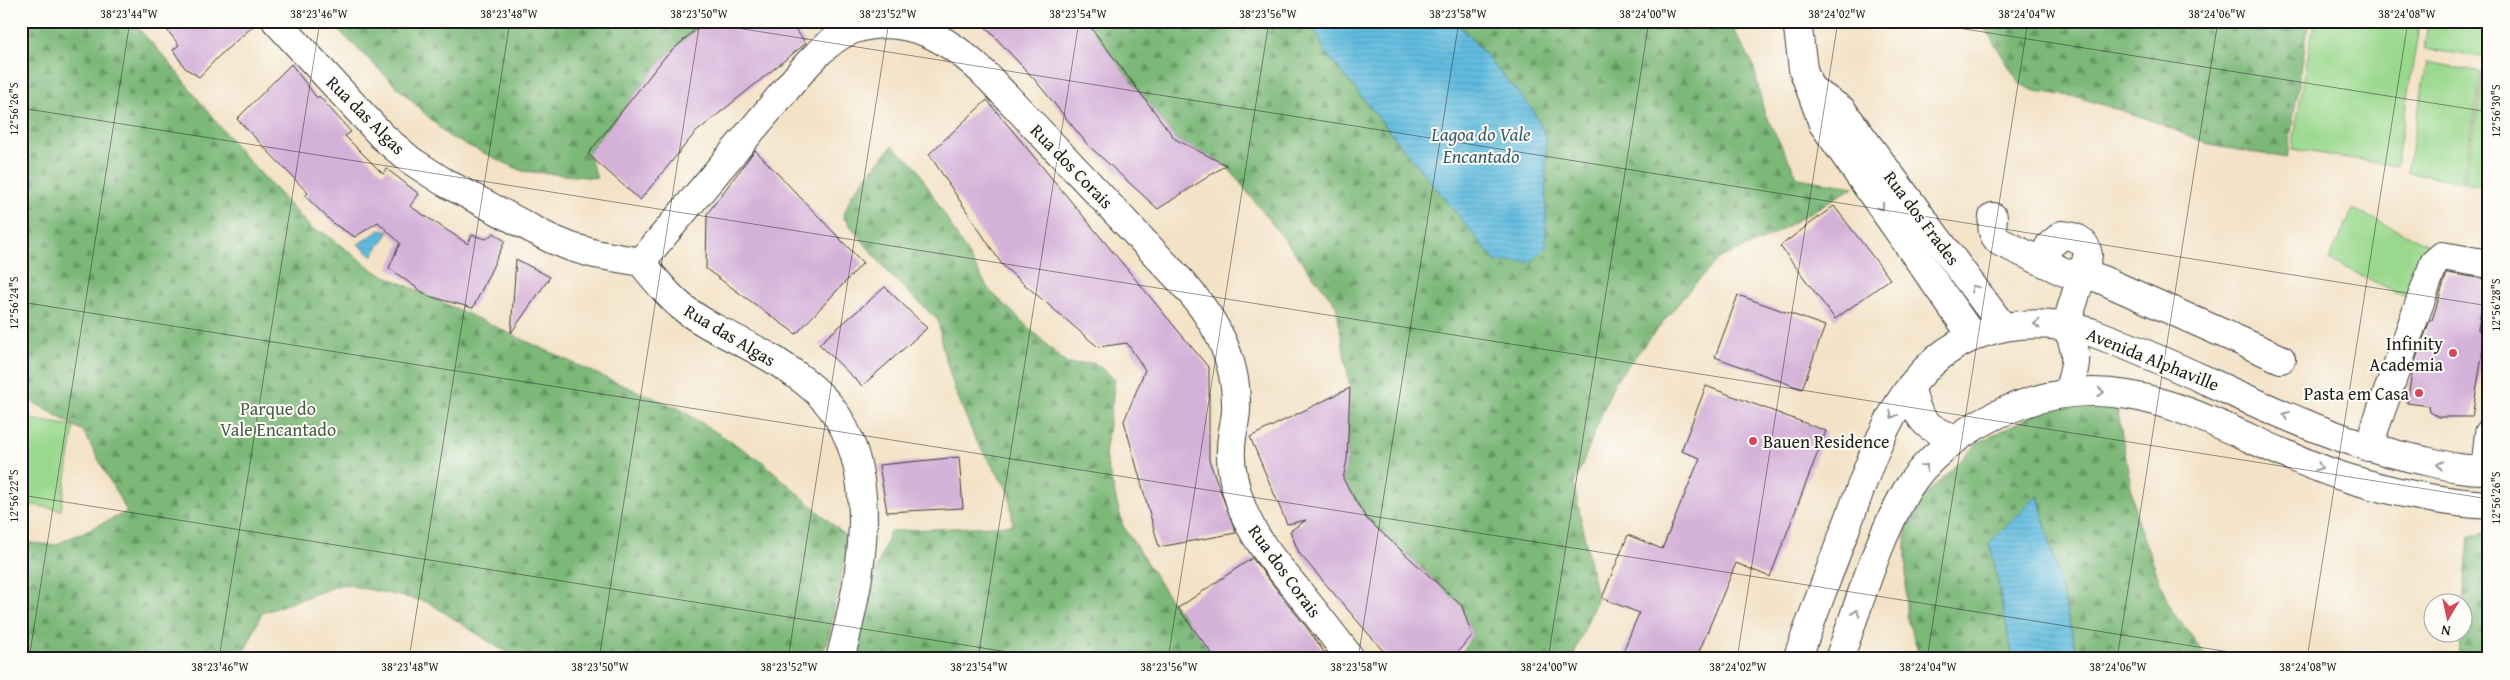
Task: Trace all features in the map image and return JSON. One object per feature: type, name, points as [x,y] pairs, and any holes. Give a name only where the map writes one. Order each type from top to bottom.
[{"type":"street","name":"Rua das Algas","points":[[276,21],[382,136],[410,160],[444,182],[549,238],[595,254],[641,262],[665,292],[683,308],[772,359],[807,383],[830,406],[847,433],[857,462],[862,491],[863,526],[849,626],[840,659]]},
{"type":"street","name":"Rua dos Frades","points":[[1797,21],[1803,69],[1811,89],[1871,170],[2003,327]]},
{"type":"street","name":"Rua dos Corais","points":[[641,262],[804,68],[832,42],[851,31],[874,25],[919,28],[943,40],[967,56],[989,78],[1190,290],[1217,327],[1229,354],[1235,384],[1236,411],[1231,450],[1234,478],[1241,505],[1252,530],[1269,555],[1352,659]]},
{"type":"street","name":"Rua dos Frades","points":[[1871,170],[1973,337]]},
{"type":"street","points":[[1993,217],[1992,230],[1994,237],[2000,242],[2064,272],[2098,278],[2281,359]]},
{"type":"street","points":[[2042,262],[2049,246],[2062,235],[2081,240],[2087,247],[2088,256],[2080,275],[2066,326],[2075,343],[2077,362],[2068,391]]},
{"type":"street","points":[[2368,447],[2434,263],[2442,256],[2489,264]]},
{"type":"street","name":"Avenida Alphaville","points":[[1797,659],[1883,432],[1911,386],[1948,351],[1973,337],[2003,327],[2042,323],[2066,326],[2118,342],[2327,433],[2368,447],[2448,466],[2487,470]]},
{"type":"street","points":[[1911,386],[1919,416],[1927,426],[1956,439]]},
{"type":"street","name":"Avenida Alphaville","points":[[1839,659],[1893,516],[1910,486],[1930,462],[1956,439],[2005,410],[2026,401],[2068,391],[2097,391],[2148,399],[2226,426],[2343,477],[2418,496],[2457,503],[2489,505]]},
{"type":"street","points":[[2487,470],[2489,433]]},
{"type":"green space","name":"Parque do Vale Encantado","points":[[21,21],[131,21],[163,55],[237,148],[313,230],[324,233],[375,271],[608,379],[680,409],[763,462],[849,539],[828,641],[818,659],[516,659],[428,602],[343,584],[262,613],[241,659],[21,659],[21,542],[55,545],[127,512],[83,431],[21,395]]},
{"type":"green space","points":[[329,21],[705,21],[664,58],[588,153],[597,178],[522,171],[448,136]]},
{"type":"green space","points":[[1086,21],[1311,21],[1326,53],[1496,262],[1533,110],[1456,21],[1722,21],[1734,30],[1753,64],[1764,112],[1798,178],[1854,187],[1763,240],[1720,258],[1691,288],[1615,381],[1574,485],[1597,598],[1572,659],[1458,659],[1472,636],[1462,606],[1366,518],[1343,479],[1347,460],[1350,388],[1336,305],[1226,165],[1175,139]]},
{"type":"green space","points":[[1965,21],[2309,21],[2287,158],[2214,146],[2145,118],[2077,97],[2035,91],[2020,84],[1985,29]]},
{"type":"green space","points":[[2314,21],[2420,21],[2396,166],[2292,149]]},
{"type":"green space","points":[[2428,21],[2489,21],[2489,58],[2424,49]]},
{"type":"green space","points":[[2427,62],[2482,72],[2462,182],[2407,172]]},
{"type":"green space","points":[[2484,74],[2489,75],[2489,188],[2464,183]]},
{"type":"green space","points":[[892,146],[915,165],[989,290],[1067,364],[1095,363],[1115,379],[1105,456],[1123,526],[1170,599],[1216,659],[850,659],[861,612],[890,531],[1013,525],[1009,492],[975,439],[955,390],[942,347],[938,320],[892,277],[843,217],[852,194]]},
{"type":"green space","points":[[2353,209],[2437,249],[2413,300],[2329,260]]},
{"type":"green space","points":[[2065,399],[2117,407],[2137,521],[2170,608],[2209,659],[2078,659],[2038,495],[1990,543],[2013,659],[1921,659],[1906,616],[1906,514],[1978,443]]},
{"type":"green space","points":[[21,418],[74,426],[61,510],[21,503]]},
{"type":"green space","points":[[2489,533],[2489,659],[2458,659],[2459,642],[2472,642],[2472,592],[2464,592],[2469,536]]},
{"type":"water","name":"Lagoa do Vale Encantado","points":[[1311,21],[1456,21],[1533,110],[1546,137],[1546,248],[1531,262],[1496,262],[1326,53]]},
{"type":"water","points":[[380,230],[389,232],[372,256],[358,244]]},
{"type":"water","points":[[2038,495],[2078,659],[2013,659],[1990,543]]},
{"type":"building","points":[[160,21],[259,21],[220,55],[199,77],[185,68],[173,50],[179,45]]},
{"type":"building","points":[[705,21],[789,21],[806,43],[695,133],[640,200],[588,154],[664,58]]},
{"type":"building","points":[[980,21],[1086,21],[1175,139],[1226,165],[1158,209],[1088,145],[1035,80]]},
{"type":"building","points":[[291,64],[317,98],[319,96],[351,132],[345,136],[383,174],[387,169],[419,194],[410,206],[468,244],[472,235],[486,239],[494,233],[505,241],[473,308],[428,296],[389,268],[400,243],[378,222],[355,237],[334,224],[305,196],[308,193],[237,119]]},
{"type":"building","points":[[987,100],[1209,368],[1209,460],[1236,533],[1159,547],[1124,421],[1145,370],[1127,343],[1098,347],[1003,266],[929,154]]},
{"type":"building","points":[[755,150],[863,263],[796,334],[706,269],[707,214]]},
{"type":"building","points":[[1834,206],[1890,279],[1835,319],[1780,246]]},
{"type":"building","points":[[516,259],[550,277],[511,333]]},
{"type":"building","points":[[2447,273],[2486,279],[2478,330],[2486,332],[2472,417],[2439,417],[2430,412],[2429,406],[2407,403],[2413,367],[2430,320],[2432,320]]},
{"type":"building","points":[[885,287],[927,328],[862,386],[819,344]]},
{"type":"building","points":[[1738,295],[1825,326],[1802,389],[1715,357]]},
{"type":"building","points":[[1706,386],[1826,431],[1770,577],[1736,563],[1696,659],[1620,659],[1639,613],[1602,598],[1628,535],[1662,549],[1700,458],[1681,451]]},
{"type":"building","points":[[1350,388],[1347,460],[1343,479],[1366,518],[1462,606],[1472,636],[1451,659],[1390,659],[1299,553],[1290,531],[1306,520],[1287,524],[1250,437]]},
{"type":"building","points":[[959,457],[963,508],[887,512],[879,465]]},
{"type":"building","points":[[1252,558],[1329,659],[1216,659],[1178,608]]},
{"type":"place","name":"Infinity Academia","points":[[2453,353]]},
{"type":"place","name":"Pasta em Casa","points":[[2419,393]]},
{"type":"place","name":"Bauen Residence","points":[[1753,441]]}]
